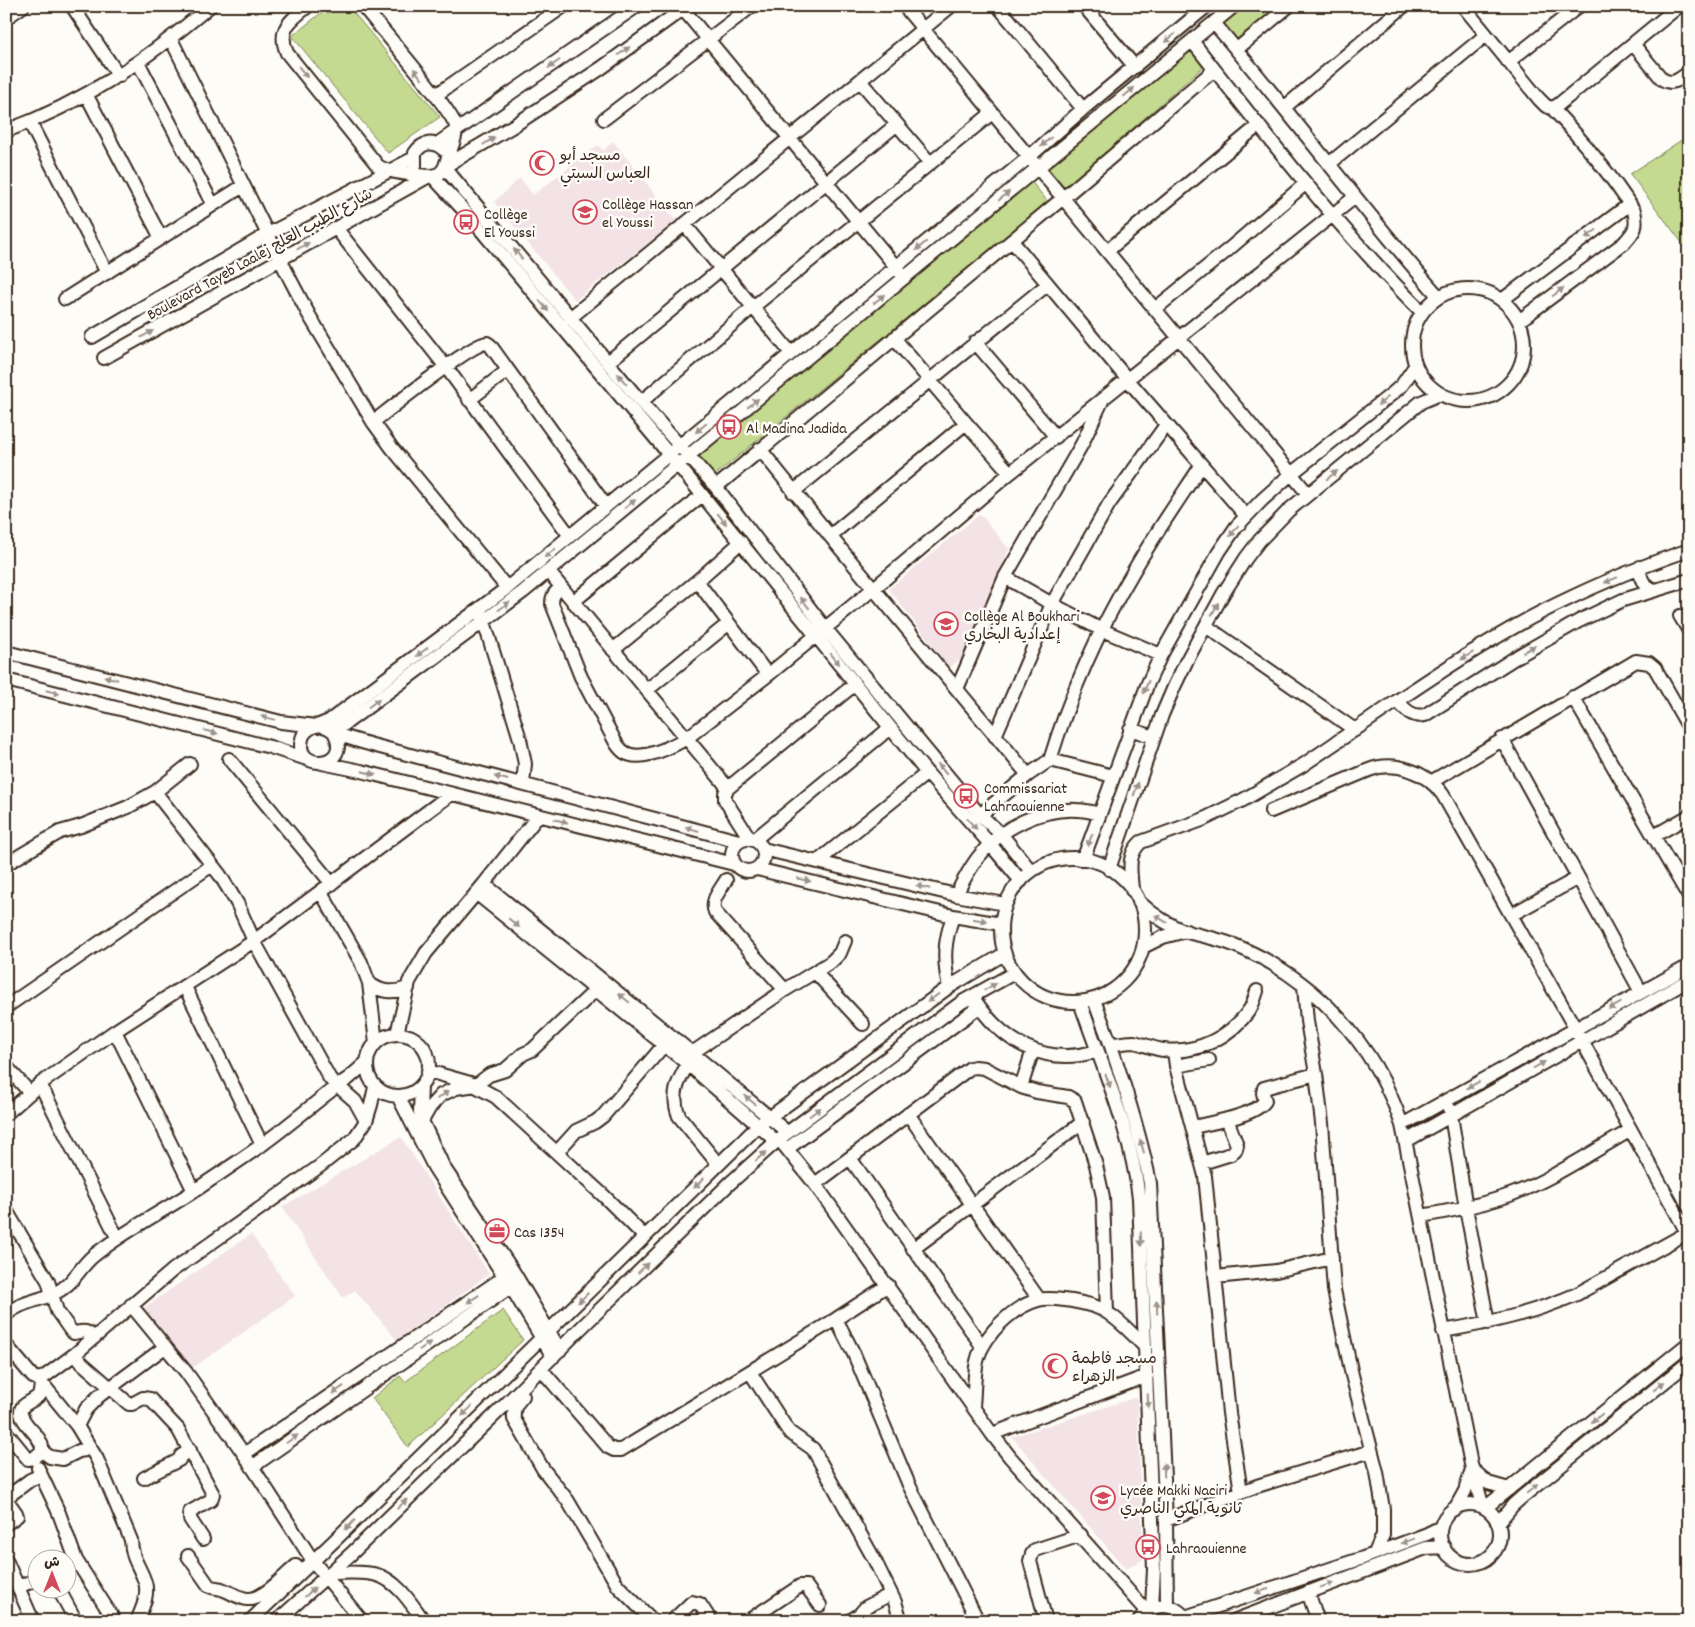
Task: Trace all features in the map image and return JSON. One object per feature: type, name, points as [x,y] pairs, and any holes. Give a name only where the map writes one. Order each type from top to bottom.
[{"type":"street","points":[[6,18],[23,6]]},
{"type":"street","points":[[72,6],[119,76]]},
{"type":"street","points":[[6,131],[60,110],[119,76],[171,40],[210,6]]},
{"type":"street","points":[[363,6],[436,95],[454,121],[455,133],[446,165]]},
{"type":"street","points":[[436,95],[564,6]]},
{"type":"street","points":[[437,144],[637,6]]},
{"type":"street","points":[[604,119],[710,40],[752,6]]},
{"type":"street","points":[[904,6],[1308,494]]},
{"type":"street","points":[[570,318],[861,82],[951,6]]},
{"type":"street","points":[[998,6],[1082,109]]},
{"type":"street","points":[[1102,6],[1088,11],[1135,67]]},
{"type":"street","points":[[334,732],[533,584],[1234,6]]},
{"type":"street","points":[[1236,49],[1289,6]]},
{"type":"street","points":[[1285,107],[1404,6]]},
{"type":"street","points":[[1508,62],[1579,6]]},
{"type":"street","points":[[1552,108],[1679,6]]},
{"type":"street","points":[[334,732],[339,744],[338,750],[330,760],[316,761],[303,753],[301,741],[307,731],[329,721],[507,588],[1029,157],[1082,109],[1135,67],[1203,7]]},
{"type":"street","points":[[302,8],[284,30],[282,44],[287,53],[378,166],[388,171],[428,176],[439,174],[446,165],[513,126],[600,69],[685,8],[790,140],[905,278]]},
{"type":"street","points":[[1471,9],[1486,35],[1539,99],[1546,106],[1552,108],[1591,151],[1634,211],[1636,226],[1634,233],[1624,243],[1519,321]]},
{"type":"street","points":[[1214,23],[1285,107],[1394,246],[1439,297]]},
{"type":"street","points":[[1330,164],[1486,35]]},
{"type":"street","points":[[171,40],[309,315],[373,422],[392,448],[507,588]]},
{"type":"street","points":[[1192,41],[1305,184],[1384,274],[1422,312]]},
{"type":"street","points":[[1633,44],[1662,79],[1666,81],[1678,80],[1689,72]]},
{"type":"street","points":[[138,62],[213,205]]},
{"type":"street","points":[[716,487],[1214,70]]},
{"type":"street","points":[[861,82],[930,164]]},
{"type":"street","points":[[86,94],[161,238]]},
{"type":"street","points":[[641,402],[992,112]]},
{"type":"street","points":[[30,123],[106,273]]},
{"type":"street","points":[[608,362],[896,125]]},
{"type":"street","points":[[1107,251],[1259,126]]},
{"type":"street","points":[[1020,881],[990,844],[948,799],[855,684],[820,632],[716,487],[641,402],[482,211],[446,165],[445,151],[437,144],[427,143],[422,145],[414,158],[416,168],[428,176],[471,218],[741,542],[820,632],[980,815],[1001,834],[1031,871]]},
{"type":"street","name":"Boulevard Tayeb Laalej شارع الطيب العلج","points":[[92,338],[268,234],[414,158]]},
{"type":"street","name":"Boulevard Tayeb Laalej شارع الطيب العلج","points":[[104,358],[428,176]]},
{"type":"street","points":[[1155,309],[1305,184]]},
{"type":"street","points":[[65,299],[243,186]]},
{"type":"street","points":[[562,588],[557,590],[552,597],[552,604],[581,677],[622,751],[642,755],[660,751],[687,738],[873,589],[1010,473],[1355,197]]},
{"type":"street","points":[[1502,300],[1630,204]]},
{"type":"street","points":[[685,225],[791,353]]},
{"type":"street","points":[[336,228],[446,367],[570,536]]},
{"type":"street","points":[[1012,241],[1166,425],[1246,516]]},
{"type":"street","points":[[793,492],[1048,284]]},
{"type":"street","points":[[1471,289],[1487,292],[1502,300],[1519,321],[1524,340],[1522,359],[1514,377],[1500,391],[1483,399],[1465,401],[1440,394],[1422,377],[1415,366],[1412,338],[1415,325],[1422,312],[1439,297],[1454,291],[1471,289]]},
{"type":"street","points":[[894,338],[1010,473]]},
{"type":"street","points":[[976,342],[1056,437]]},
{"type":"street","points":[[373,422],[446,367],[487,343],[606,506]]},
{"type":"street","points":[[1080,859],[1088,846],[1148,683],[1161,655],[1210,566],[1246,516],[1292,474],[1393,393],[1402,385],[1415,366]]},
{"type":"street","points":[[469,400],[507,371]]},
{"type":"street","points":[[1109,869],[1154,737],[1174,687],[1206,626],[1246,558],[1274,525],[1308,494],[1421,402],[1440,394]]},
{"type":"street","points":[[957,688],[1005,577],[1082,444],[1103,400]]},
{"type":"street","points":[[830,536],[966,424]]},
{"type":"street","points":[[996,736],[1052,604],[1110,504],[1166,425]]},
{"type":"street","points":[[760,449],[793,492],[1028,775]]},
{"type":"street","points":[[980,815],[1028,775],[1050,760],[1065,713],[1102,630],[1133,572],[1202,466]]},
{"type":"street","points":[[573,602],[702,495]]},
{"type":"street","points":[[613,650],[696,582],[741,542]]},
{"type":"street","points":[[1132,890],[1131,856],[1140,842],[1202,820],[1284,776],[1444,670],[1505,633],[1568,599],[1640,567],[1689,550]]},
{"type":"street","points":[[1640,567],[1642,582],[1648,588],[1655,590]]},
{"type":"street","points":[[548,571],[728,788]]},
{"type":"street","points":[[1005,577],[1102,630],[1161,655]]},
{"type":"street","points":[[1397,702],[1410,714],[1425,715],[1518,656],[1579,621],[1624,600],[1689,580]]},
{"type":"street","points":[[696,582],[768,675]]},
{"type":"street","points":[[533,584],[552,597]]},
{"type":"street","points":[[480,609],[520,739],[525,764],[523,784]]},
{"type":"street","points":[[1680,616],[1689,631]]},
{"type":"street","points":[[647,690],[728,624]]},
{"type":"street","points":[[1206,626],[1356,730]]},
{"type":"street","points":[[6,652],[281,722],[324,726],[334,732],[376,746],[748,840],[760,844],[764,857],[762,864],[751,872],[744,872],[738,869],[731,858],[734,846],[748,840],[890,728]]},
{"type":"street","points":[[1431,782],[1632,662],[1644,661],[1655,668],[1689,728]]},
{"type":"street","points":[[6,680],[270,747],[316,761],[734,864]]},
{"type":"street","points":[[748,840],[725,800],[728,788],[855,684]]},
{"type":"street","points":[[1573,697],[1689,897]]},
{"type":"street","points":[[1130,729],[1154,737]]},
{"type":"street","points":[[1502,739],[1640,992]]},
{"type":"street","points":[[229,759],[332,884]]},
{"type":"street","points":[[1050,760],[1113,776]]},
{"type":"street","points":[[6,864],[60,832],[81,826],[128,807],[155,792],[190,764]]},
{"type":"street","points":[[1271,812],[1369,770],[1384,766],[1404,768],[1431,782],[1442,795],[1511,915],[1688,1234],[1577,1294],[1542,1308],[1488,1323],[1443,1332]]},
{"type":"street","points":[[818,862],[927,773]]},
{"type":"street","points":[[155,792],[212,865],[237,903],[254,941],[330,1079],[355,1101],[366,1121]]},
{"type":"street","points":[[6,1114],[40,1084],[115,1032],[254,941],[451,794]]},
{"type":"street","points":[[956,894],[972,866],[990,844],[1018,823],[1057,811],[1078,810],[1100,814]]},
{"type":"street","points":[[397,1034],[408,988],[416,968],[426,953],[538,816]]},
{"type":"street","points":[[1654,836],[1689,816]]},
{"type":"street","points":[[763,850],[1006,904]]},
{"type":"street","points":[[1080,859],[1095,862],[1109,869],[1122,878],[1132,890],[1139,902],[1144,924],[1143,947],[1139,958],[1126,978],[1117,987],[1094,999],[1080,1002],[1065,1002],[1050,999],[1032,989],[1014,973],[1004,954],[1001,924],[1006,904],[1012,891],[1031,871],[1060,860],[1080,859]]},
{"type":"street","points":[[6,1007],[212,865]]},
{"type":"street","points":[[757,869],[953,916],[1001,924]]},
{"type":"street","points":[[1511,915],[1578,878]]},
{"type":"street","points":[[726,880],[714,900],[713,907],[715,912],[785,990]]},
{"type":"street","points":[[480,888],[690,1058],[769,1116],[787,1150],[888,1285],[992,1434],[1010,1457],[1081,1535],[1146,1613]]},
{"type":"street","points":[[321,892],[361,962],[369,983],[376,1042]]},
{"type":"street","points":[[1139,902],[1161,919],[1186,931],[1218,939],[1252,953],[1283,970],[1304,986],[1344,1023],[1367,1052],[1384,1080],[1402,1125],[1406,1142],[1472,1469],[1484,1507]]},
{"type":"street","points":[[949,987],[944,951],[947,933],[953,916]]},
{"type":"street","points":[[1143,947],[1163,937],[1186,931]]},
{"type":"street","points":[[718,1164],[679,1116],[676,1109],[675,1089],[690,1058],[785,990],[836,958],[845,941]]},
{"type":"street","points":[[250,1621],[311,1558],[546,1334],[769,1116],[949,987],[1004,954]]},
{"type":"street","points":[[1402,1125],[1689,966]]},
{"type":"street","points":[[814,972],[863,1024]]},
{"type":"street","points":[[787,1150],[1014,973]]},
{"type":"street","points":[[1406,1142],[1689,980]]},
{"type":"street","points":[[369,983],[376,989],[394,993],[408,988]]},
{"type":"street","points":[[600,986],[664,1045],[690,1058],[759,1125],[781,1138]]},
{"type":"street","points":[[422,1121],[430,1106],[441,1096],[456,1088],[476,1085],[489,1075],[505,1070],[522,1054],[532,1050],[600,986]]},
{"type":"street","points":[[1304,986],[1307,1021],[1322,1123],[1334,1290],[1381,1492],[1384,1535],[1375,1553]]},
{"type":"street","points":[[186,987],[262,1145]]},
{"type":"street","points":[[1111,1044],[1133,1042],[1162,1050],[1174,1051],[1201,1046],[1226,1034],[1240,1022],[1251,1008],[1257,991]]},
{"type":"street","points":[[1094,999],[1111,1044],[1146,1163],[1150,1183],[1166,1520],[1167,1606]]},
{"type":"street","points":[[976,1002],[997,1028],[1014,1041],[1033,1050],[1070,1057],[1082,1056],[1097,1051]]},
{"type":"street","points":[[653,1621],[618,1586],[568,1501],[543,1469],[514,1419],[515,1405],[557,1353],[729,1184],[781,1138],[976,1002]]},
{"type":"street","points":[[1080,1002],[1121,1116],[1137,1182],[1147,1376],[1154,1582],[1146,1613]]},
{"type":"street","points":[[115,1032],[194,1191]]},
{"type":"street","points":[[421,1086],[414,1092],[398,1096],[386,1094],[375,1087],[368,1075],[367,1062],[376,1042],[397,1034],[408,1036],[418,1041],[425,1050],[428,1060],[428,1071],[421,1086],[422,1121],[444,1168],[557,1353]]},
{"type":"street","points":[[556,1152],[576,1130],[595,1122],[603,1116],[664,1045]]},
{"type":"street","points":[[1020,1087],[1033,1050]]},
{"type":"street","points":[[1174,1051],[1176,1066],[1202,1164],[1232,1438],[1241,1492]]},
{"type":"street","points":[[1176,1066],[1209,1060]]},
{"type":"street","points":[[6,1315],[22,1304],[38,1300],[66,1286],[77,1271],[91,1258],[118,1238],[194,1191],[262,1145],[367,1062]]},
{"type":"street","points":[[6,1066],[30,1093]]},
{"type":"street","points":[[814,1184],[970,1068],[984,1068],[1020,1087],[1073,1099],[1098,1173],[1103,1197],[1107,1312]]},
{"type":"street","points":[[428,1071],[476,1085],[488,1091],[556,1152],[645,1237]]},
{"type":"street","points":[[1193,1127],[1247,1113],[1263,1104],[1265,1101],[1264,1088],[1316,1074]]},
{"type":"street","points":[[40,1084],[118,1238]]},
{"type":"street","points":[[89,1448],[63,1459],[50,1457],[42,1451],[41,1444],[23,1419],[22,1406],[38,1396],[41,1382],[173,1270],[339,1152],[354,1139],[366,1121],[375,1087]]},
{"type":"street","points":[[398,1096],[434,1167],[512,1279]]},
{"type":"street","points":[[1449,1099],[1466,1208],[1488,1323]]},
{"type":"street","points":[[908,1114],[1039,1300]]},
{"type":"street","points":[[1202,1164],[1231,1154],[1236,1149],[1237,1145],[1227,1119]]},
{"type":"street","points":[[913,1249],[1082,1122]]},
{"type":"street","points":[[1421,1216],[1466,1208],[1511,1195],[1542,1182],[1632,1130]]},
{"type":"street","points":[[850,1158],[982,1346]]},
{"type":"street","points":[[6,1210],[48,1281],[57,1311],[71,1331],[74,1333],[88,1332],[94,1338]]},
{"type":"street","points":[[1215,1277],[1276,1271],[1332,1258]]},
{"type":"street","points":[[244,1454],[512,1279]]},
{"type":"street","points":[[252,1467],[512,1279]]},
{"type":"street","points":[[542,1371],[608,1447],[614,1450],[621,1450],[836,1319],[888,1285]]},
{"type":"street","points":[[973,1406],[977,1364],[982,1346],[1017,1309],[1039,1300],[1081,1302],[1107,1312],[1130,1330],[1145,1347]]},
{"type":"street","points":[[132,1305],[186,1372],[244,1454],[311,1558],[328,1575],[362,1621]]},
{"type":"street","points":[[836,1319],[854,1354],[909,1484],[978,1621]]},
{"type":"street","points":[[1484,1507],[1509,1489],[1689,1343]]},
{"type":"street","points":[[6,1344],[33,1378],[41,1382],[46,1388],[76,1426],[97,1459],[131,1540],[132,1553],[146,1583],[145,1604],[137,1621]]},
{"type":"street","points":[[76,1426],[86,1409],[100,1396],[165,1347]]},
{"type":"street","points":[[75,1354],[82,1363],[129,1404],[143,1398],[150,1399],[178,1429],[213,1494],[211,1500],[190,1512],[189,1516],[202,1539]]},
{"type":"street","points":[[1498,1523],[1522,1497],[1689,1362]]},
{"type":"street","points":[[277,1621],[328,1575],[542,1371]]},
{"type":"street","points":[[750,1372],[789,1432],[813,1449],[874,1559],[891,1594],[901,1621]]},
{"type":"street","points":[[992,1434],[1147,1376]]},
{"type":"street","points":[[6,1432],[25,1456],[31,1459],[42,1475],[59,1513],[76,1560],[115,1621]]},
{"type":"street","points":[[144,1478],[179,1460],[181,1456],[190,1450]]},
{"type":"street","points":[[31,1459],[42,1451]]},
{"type":"street","points":[[1166,1520],[1241,1492],[1371,1451]]},
{"type":"street","points":[[1472,1469],[1488,1483],[1509,1489]]},
{"type":"street","points":[[1455,1508],[1467,1504],[1484,1507],[1498,1523],[1499,1542],[1495,1551],[1487,1558],[1478,1562],[1458,1561],[1444,1547],[1440,1534],[1444,1518],[1455,1508],[1465,1490],[1472,1469]]},
{"type":"street","points":[[6,1524],[17,1516],[6,1498],[30,1480],[42,1475]]},
{"type":"street","points":[[1146,1613],[1167,1606],[1180,1611],[1186,1619],[1375,1553],[1441,1527]]},
{"type":"street","points":[[1046,1621],[1030,1560],[1032,1554],[1035,1550],[1081,1535]]},
{"type":"street","points":[[1233,1621],[1426,1548],[1444,1547]]},
{"type":"street","points":[[188,1556],[212,1588],[222,1589],[242,1598],[250,1599],[262,1595],[311,1558]]},
{"type":"street","points":[[6,1560],[33,1621]]},
{"type":"street","points":[[328,1575],[376,1575],[384,1578],[394,1585],[424,1621]]},
{"type":"street","points":[[1130,1592],[1144,1590],[1154,1582]]},
{"type":"street","points":[[18,1587],[28,1583]]},
{"type":"street","points":[[748,1621],[800,1586],[806,1586],[820,1605]]},
{"type":"street","points":[[1308,1592],[1318,1621]]},
{"type":"street","points":[[849,1621],[859,1615],[866,1607],[891,1594]]},
{"type":"street","points":[[64,1600],[76,1621]]},
{"type":"street","points":[[672,1621],[692,1602],[700,1604],[711,1621]]},
{"type":"shaded area","name":"Collège Hassan el Youssi","points":[[613,141],[676,221],[575,300],[494,202],[520,178],[533,195],[598,145],[603,151]]},
{"type":"shaded area","name":"Collège Al Boukhari إعدادية البخاري","points":[[980,514],[1009,549],[961,659],[949,667],[889,589]]},
{"type":"shaded area","points":[[401,1137],[489,1274],[397,1340],[355,1290],[343,1298],[282,1207]]},
{"type":"shaded area","points":[[251,1234],[295,1296],[191,1369],[141,1310]]},
{"type":"shaded area","name":"Lycée Makki Naciri ثانوية المكي الناصري","points":[[1137,1397],[1143,1559],[1126,1569],[1012,1437]]},
{"type":"green space","points":[[330,6],[348,6],[440,117],[388,153],[292,36]]},
{"type":"green space","points":[[1242,6],[1281,6],[1236,44],[1221,23]]},
{"type":"green space","points":[[1186,46],[1204,66],[1065,188],[1046,168]]},
{"type":"green space","points":[[1689,135],[1689,252],[1630,174]]},
{"type":"green space","points":[[1030,180],[1048,202],[714,476],[699,454]]},
{"type":"green space","points":[[503,1310],[523,1340],[408,1447],[372,1398],[400,1376],[405,1382]]},
{"type":"place","name":"مسجد أبو العباس السبتي","points":[[542,163]]},
{"type":"place","name":"Collège Hassan el Youssi","points":[[585,212]]},
{"type":"place","name":"Collège El Youssi","points":[[466,222]]},
{"type":"place","name":"Al Madina Jadida","points":[[729,427]]},
{"type":"place","name":"Collège Al Boukhari إعدادية البخاري","points":[[946,624]]},
{"type":"place","name":"Commissariat Lahraouienne","points":[[966,796]]},
{"type":"place","name":"Cas 1354","points":[[497,1231]]},
{"type":"place","name":"مسجد فاطمة الزهراء","points":[[1055,1366]]},
{"type":"place","name":"Lycée Makki Naciri ثانوية المكي الناصري","points":[[1103,1498]]},
{"type":"place","name":"Lahraouienne","points":[[1148,1547]]}]
